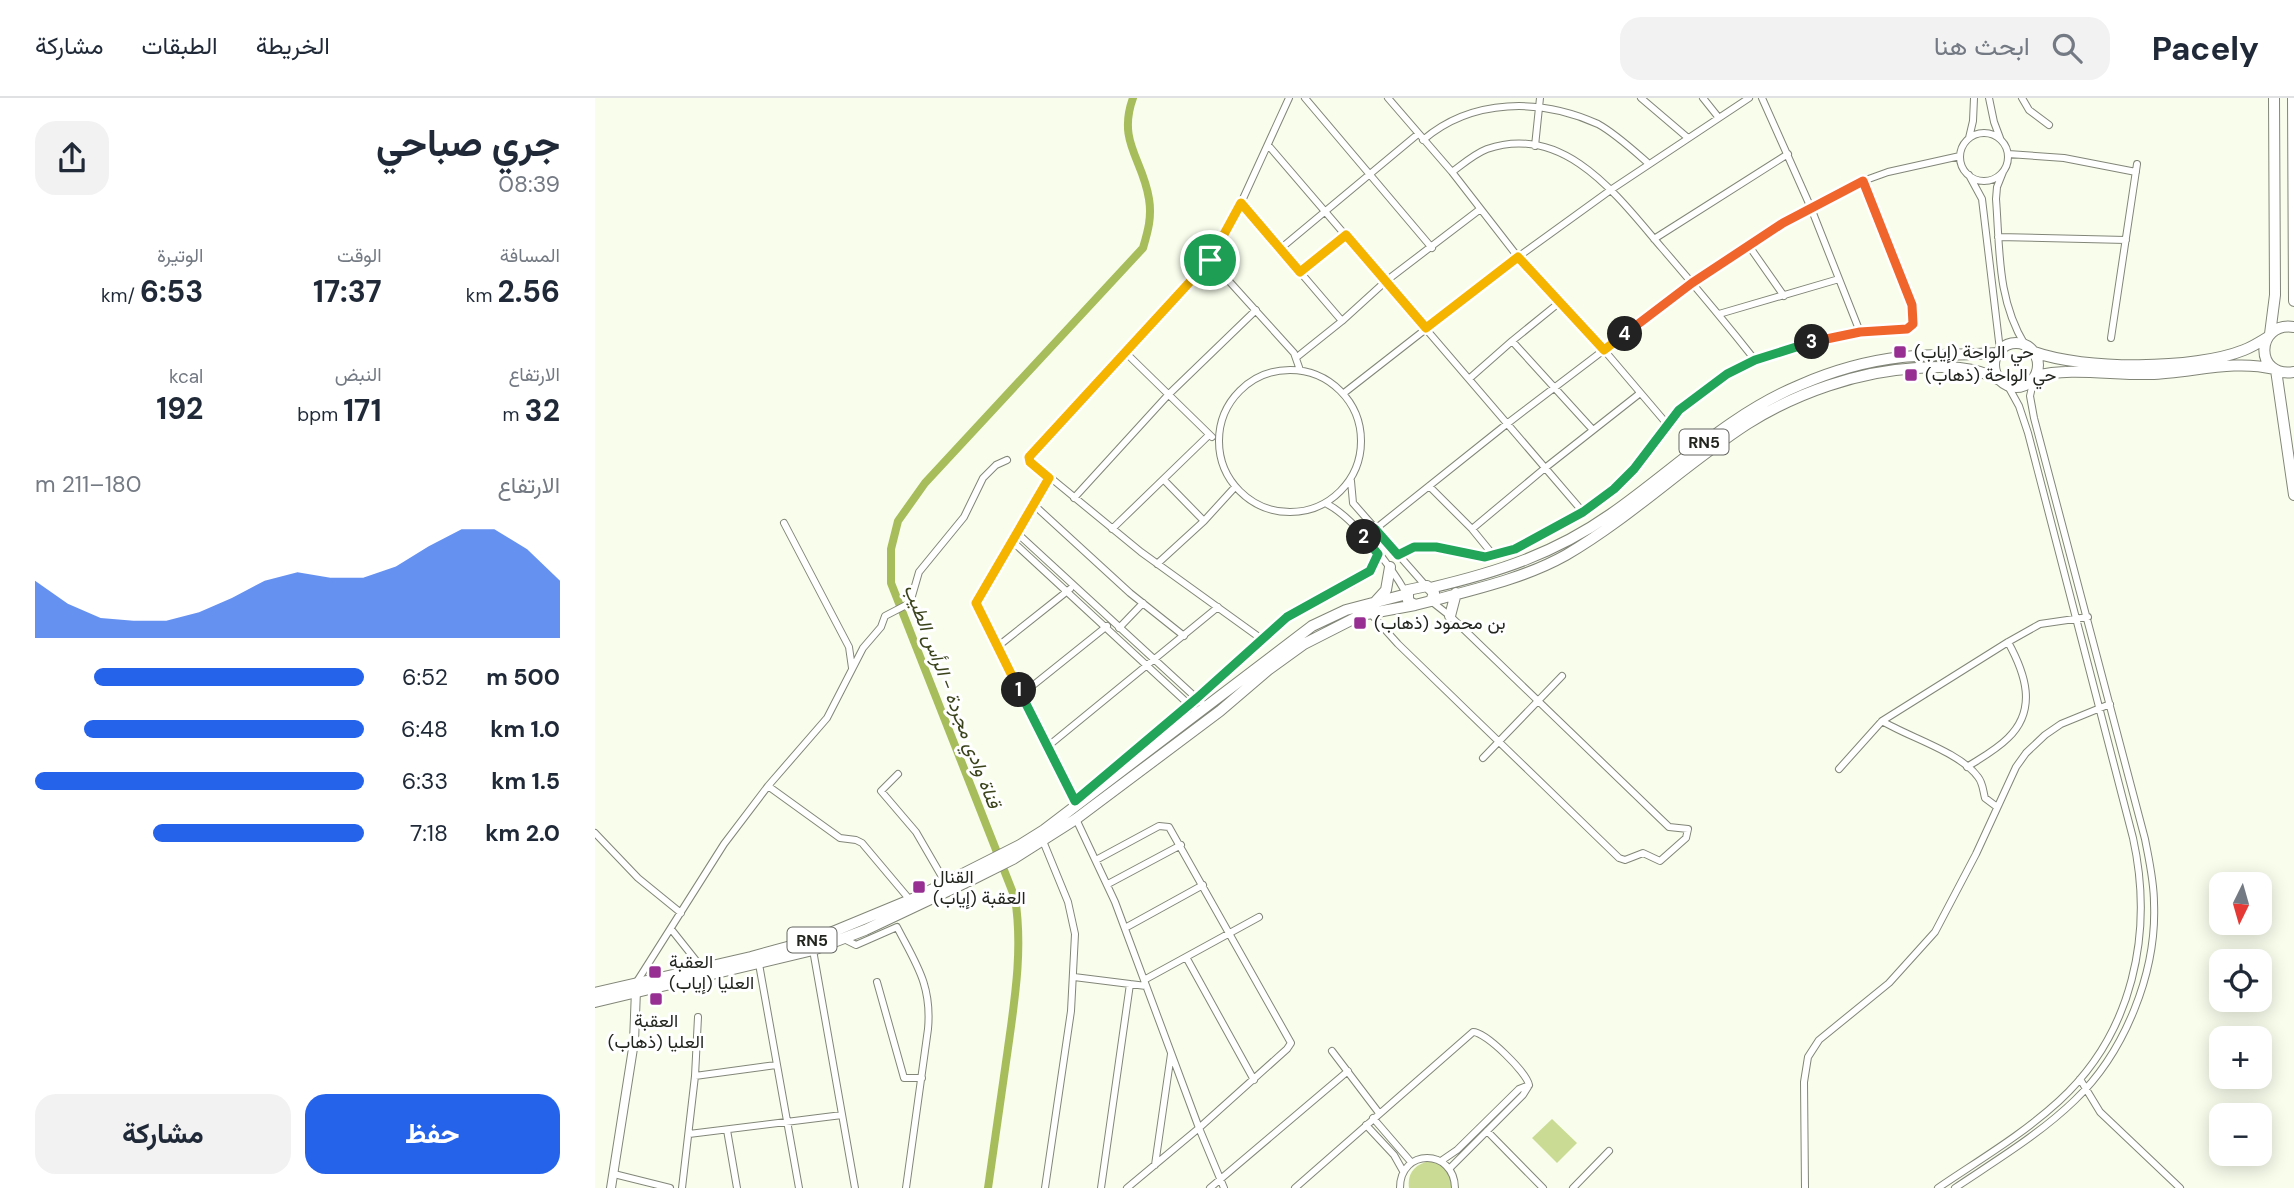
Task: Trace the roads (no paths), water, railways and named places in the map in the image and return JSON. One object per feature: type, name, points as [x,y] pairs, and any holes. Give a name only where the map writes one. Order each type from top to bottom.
[{"type":"highway","points":[[2274,98],[2275,295],[2264,351],[2269,364],[2275,370],[2294,495]]},
{"type":"highway","points":[[2293,98],[2294,301]]},
{"type":"highway","name":"RN5","points":[[1011,855],[1197,705],[1312,626],[1346,610],[1406,594],[1411,589],[1502,570],[1569,540],[1611,514],[1745,412],[1800,385],[1834,372],[1885,359],[1999,351],[2012,344],[2062,361],[2145,365],[2212,358],[2236,353],[2282,327],[2294,327]]},
{"type":"highway","points":[[2029,349],[2038,366],[2035,377]]},
{"type":"highway","points":[[1999,351],[1994,367],[2004,383],[2022,386],[2035,377],[2052,372],[2154,374],[2244,364],[2283,373],[2294,372]]},
{"type":"highway","name":"RN5","points":[[595,993],[636,988],[759,964],[813,950],[844,939],[1043,841],[1220,711],[1291,653],[1321,634],[1370,612],[1431,601],[1521,575],[1562,557],[1630,513],[1749,423],[1812,392],[1861,377],[1912,368],[1966,369],[1987,373],[2004,383]]},
{"type":"highway","points":[[1375,601],[1386,590],[1390,566]]},
{"type":"highway","points":[[1429,587],[1434,595],[1431,601]]},
{"type":"highway","points":[[1450,617],[1456,593]]},
{"type":"highway","points":[[1406,594],[1408,601],[1415,605]]},
{"type":"highway","name":"RN5","points":[[595,1002],[636,988],[813,940],[910,900],[945,882],[980,870]]},
{"type":"street","points":[[1263,640],[1112,529],[1030,462],[1029,457],[1210,260],[1241,203],[1289,98]]},
{"type":"street","points":[[1305,98],[1432,248]]},
{"type":"street","points":[[1641,98],[1688,138]]},
{"type":"street","points":[[1703,98],[1719,118]]},
{"type":"street","points":[[1344,393],[1518,257],[1612,189],[1749,98]]},
{"type":"street","points":[[1762,98],[1811,208],[1860,332]]},
{"type":"street","points":[[1969,138],[1974,98]]},
{"type":"street","points":[[1989,98],[1994,122],[2008,154],[1996,194],[2003,289],[2007,309],[2029,349]]},
{"type":"street","points":[[2022,98],[2029,110],[2049,125]]},
{"type":"street","points":[[1393,100],[1518,257],[1604,350],[1667,424]]},
{"type":"street","points":[[1280,249],[1420,137],[1471,110],[1487,106],[1539,100],[1601,125],[1649,164]]},
{"type":"street","points":[[1535,146],[1539,100]]},
{"type":"street","points":[[1999,351],[1982,199],[1964,170],[1960,156],[1963,144],[1969,138],[1986,133],[2001,140]]},
{"type":"street","points":[[1268,145],[1583,512]]},
{"type":"street","points":[[1452,172],[1488,149],[1512,145],[1535,146],[1566,155],[1592,171],[1612,189],[1755,360]]},
{"type":"street","points":[[1654,239],[1788,154]]},
{"type":"street","points":[[2008,154],[2137,168],[2111,338]]},
{"type":"street","points":[[1364,538],[1508,423],[1692,283],[1749,246],[1811,208],[1863,181],[1888,172],[1960,156]]},
{"type":"street","points":[[1969,175],[1982,181],[1997,177],[2003,172]]},
{"type":"street","points":[[1398,555],[1410,547],[1428,546],[1471,556],[1494,556],[1515,549],[1583,512],[1614,489],[1634,469],[1679,410],[1738,367],[1819,341],[1860,332],[1907,329],[1913,324],[1912,305],[1863,181]]},
{"type":"street","points":[[1241,203],[1342,321]]},
{"type":"street","points":[[1297,357],[1386,281],[1479,210]]},
{"type":"street","points":[[1300,272],[1346,235]]},
{"type":"street","points":[[1998,237],[2126,240]]},
{"type":"street","points":[[1749,246],[1784,296]]},
{"type":"street","points":[[1210,260],[1297,357],[1300,370]]},
{"type":"street","points":[[1719,314],[1839,279]]},
{"type":"street","points":[[1469,378],[1560,302]]},
{"type":"street","points":[[1074,498],[1168,395],[1256,310]]},
{"type":"street","points":[[1512,341],[1593,430]]},
{"type":"street","points":[[1126,353],[1217,440]]},
{"type":"street","points":[[1300,370],[1331,381],[1344,393],[1355,412],[1361,441],[1360,457],[1351,481],[1335,499],[1327,504],[1294,512],[1275,511],[1257,504],[1235,487],[1221,462],[1217,440],[1222,417],[1241,389],[1263,374],[1300,370]]},
{"type":"street","points":[[1955,1188],[2054,1118],[2084,1090],[2115,1046],[2137,1000],[2147,964],[2155,905],[2145,839],[2034,418],[2030,396],[2035,377]]},
{"type":"street","points":[[1938,1188],[2031,1124],[2080,1079],[2113,1028],[2133,977],[2142,901],[2140,871],[2133,838],[2028,433],[2019,406],[2004,383]]},
{"type":"street","points":[[1472,529],[1639,394]]},
{"type":"street","points":[[1112,529],[1209,435]]},
{"type":"street","points":[[611,1188],[634,1042],[636,988],[724,844],[768,786],[827,718],[863,648],[881,627],[885,617],[908,606],[917,575],[964,517],[983,478],[996,465],[1007,460]]},
{"type":"street","points":[[1049,478],[976,603],[1077,803]]},
{"type":"street","points":[[1164,480],[1204,520]]},
{"type":"street","points":[[1351,481],[1353,503],[1429,587]]},
{"type":"street","points":[[1429,486],[1472,529],[1494,556]]},
{"type":"street","points":[[1157,564],[1235,487]]},
{"type":"street","points":[[1327,504],[1340,512],[1390,566],[1406,594]]},
{"type":"street","points":[[1034,505],[1143,603],[1184,636]]},
{"type":"street","points":[[783,523],[849,647],[853,670]]},
{"type":"street","points":[[1017,533],[1154,660],[1197,705]]},
{"type":"street","points":[[1011,541],[1147,666],[1197,705]]},
{"type":"street","points":[[1197,705],[1280,622],[1297,610],[1364,576],[1374,568],[1378,554]]},
{"type":"street","points":[[997,647],[1074,586]]},
{"type":"street","points":[[1370,612],[1398,644],[1622,859],[1645,853],[1660,861],[1686,838],[1688,829],[1669,827],[1431,601]]},
{"type":"street","points":[[1119,628],[1143,603]]},
{"type":"street","points":[[1047,747],[1218,607]]},
{"type":"street","points":[[1839,769],[1882,721],[2008,642],[2047,622],[2088,617]]},
{"type":"street","points":[[1021,695],[1112,622]]},
{"type":"street","points":[[1967,766],[2007,739],[2014,732],[2024,710],[2026,682],[2008,642]]},
{"type":"street","points":[[1483,758],[1563,676]]},
{"type":"street","points":[[1805,1188],[1804,1082],[1813,1048],[1889,983],[1935,932],[2016,767],[2031,747],[2061,724],[2110,704]]},
{"type":"street","points":[[1882,721],[1894,729],[1929,743],[1967,766],[1981,781],[1985,798],[1997,807]]},
{"type":"street","points":[[898,774],[881,791],[916,832],[945,882]]},
{"type":"street","points":[[768,786],[840,838],[856,839],[910,900]]},
{"type":"street","points":[[1076,819],[1108,884],[1224,1188]]},
{"type":"street","points":[[1096,860],[1163,825],[1171,828],[1290,1040],[1287,1049],[1254,1080],[1127,1188]]},
{"type":"street","points":[[595,833],[638,878],[681,913]]},
{"type":"street","points":[[1043,841],[1073,917],[1075,934],[1068,1034],[1045,1188]]},
{"type":"street","points":[[1108,884],[1181,845]]},
{"type":"street","points":[[1125,929],[1203,885]]},
{"type":"street","points":[[1074,977],[1130,985],[1145,983],[1259,917]]},
{"type":"street","points":[[844,939],[856,946],[897,927],[923,980],[929,999],[922,1078],[906,1188]]},
{"type":"street","points":[[671,929],[703,969]]},
{"type":"street","points":[[813,950],[855,1188]]},
{"type":"street","points":[[1186,957],[1254,1080]]},
{"type":"street","points":[[759,964],[799,1188]]},
{"type":"street","points":[[877,982],[904,1079],[922,1078]]},
{"type":"street","points":[[1101,1188],[1130,985]]},
{"type":"street","points":[[682,1188],[695,1076],[698,1017]]},
{"type":"street","points":[[1296,1188],[1467,1035],[1475,1031],[1484,1035],[1527,1077],[1529,1085],[1523,1095],[1450,1168]]},
{"type":"street","points":[[1332,1051],[1411,1163]]},
{"type":"street","points":[[1155,1165],[1172,1053]]},
{"type":"street","points":[[695,1076],[776,1065]]},
{"type":"street","points":[[1210,1188],[1348,1071]]},
{"type":"street","points":[[2080,1079],[2084,1090],[2100,1112],[2180,1188]]},
{"type":"street","points":[[1441,1161],[1457,1150],[1519,1090],[1529,1085]]},
{"type":"street","points":[[689,1134],[842,1115]]},
{"type":"street","points":[[1366,1125],[1394,1155],[1403,1171]]},
{"type":"street","points":[[727,1130],[737,1188]]},
{"type":"street","points":[[1486,1131],[1543,1188]]},
{"type":"street","points":[[1573,1188],[1609,1151]]},
{"type":"street","points":[[1400,1188],[1403,1171],[1411,1163],[1426,1157],[1441,1161],[1450,1168],[1455,1188]]},
{"type":"street","points":[[614,1174],[670,1188]]},
{"type":"waterway","name":"قناة وادي مجردة - الرأس الطيب","points":[[988,1188],[1015,992],[1018,954],[1015,898],[891,583],[891,549],[898,521],[925,483],[1143,248],[1150,206],[1146,185],[1129,139],[1129,113],[1133,98]]},
{"type":"place","name":"حي الواحة (إياب)","points":[[1900,352]]},
{"type":"place","name":"حي الواحة (ذهاب)","points":[[1911,375]]},
{"type":"place","name":"بن محمود (ذهاب)","points":[[1360,623]]},
{"type":"place","name":"القنال العقبة (إياب)","points":[[919,887]]},
{"type":"place","name":"العقبة العليا (إياب)","points":[[655,972]]},
{"type":"place","name":"العقبة العليا (ذهاب)","points":[[656,999]]}]
